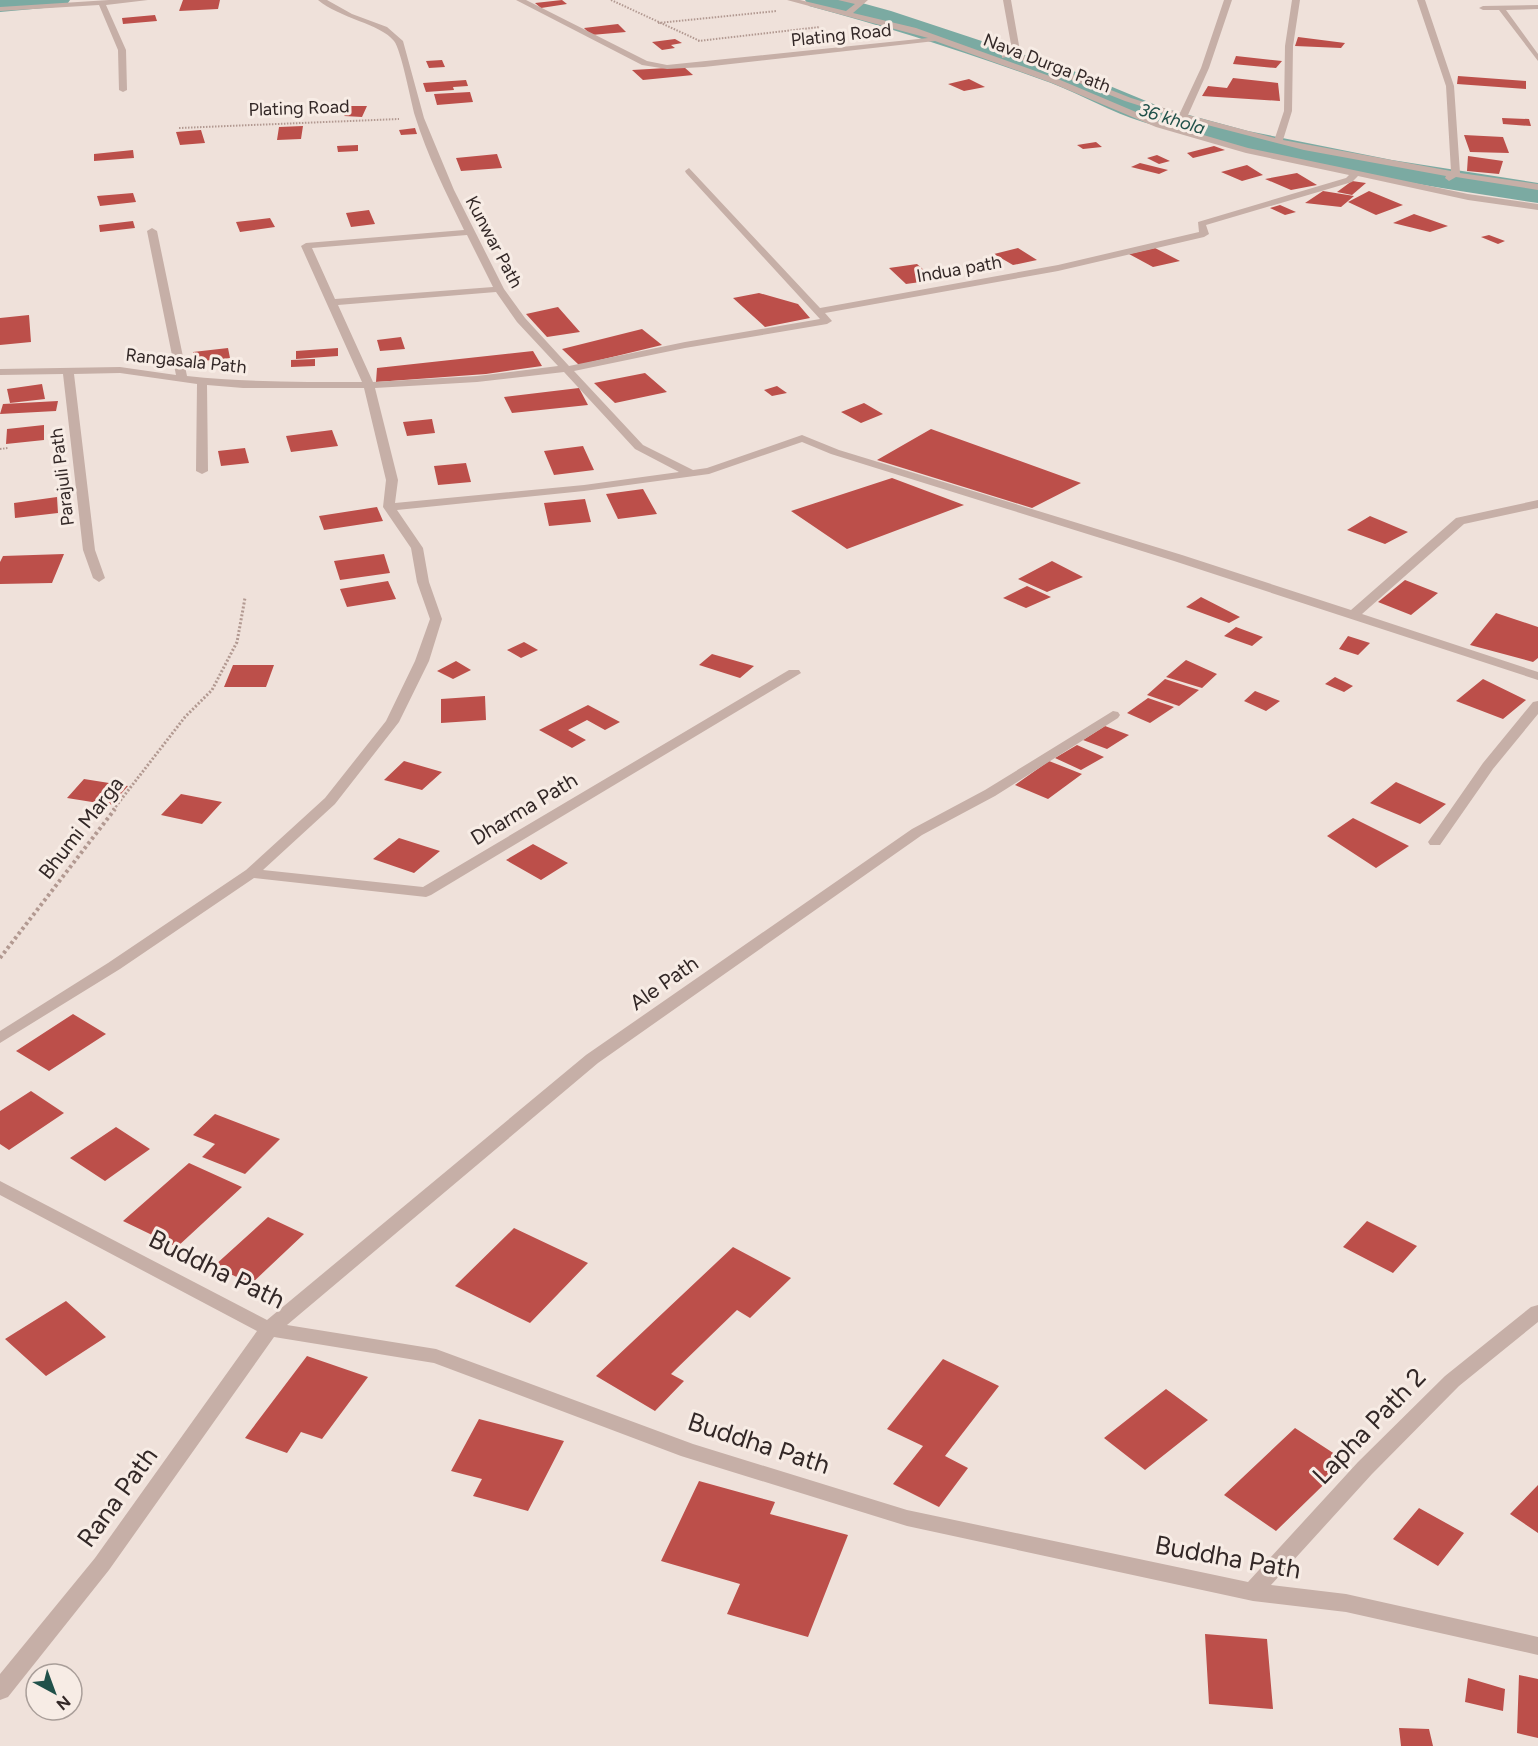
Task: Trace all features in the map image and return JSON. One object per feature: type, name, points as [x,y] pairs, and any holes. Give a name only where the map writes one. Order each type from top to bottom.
[{"type":"street","points":[[0,9],[144,0]]},
{"type":"street","name":"Kunwar Path","points":[[322,0],[349,16],[384,29],[399,40],[420,118],[449,190],[499,289],[521,320],[639,447],[690,473]]},
{"type":"street","name":"Plating Road","points":[[520,0],[645,63],[667,67],[935,39]]},
{"type":"street","name":"Nava Durga Path","points":[[791,0],[823,6],[913,30],[1055,81],[1159,125],[1246,150],[1428,189],[1538,207]]},
{"type":"street","points":[[842,0],[862,2]]},
{"type":"street","points":[[1007,0],[1016,51],[1013,54]]},
{"type":"street","points":[[1159,125],[1183,117],[1205,68],[1228,0]]},
{"type":"street","points":[[1278,141],[1288,111],[1289,46],[1296,0]]},
{"type":"street","points":[[1421,0],[1449,86],[1456,174]]},
{"type":"street","points":[[849,13],[862,2]]},
{"type":"street","points":[[102,4],[122,50],[123,90]]},
{"type":"street","points":[[1483,8],[1538,7]]},
{"type":"street","points":[[1501,8],[1538,59]]},
{"type":"street","points":[[991,59],[1013,54],[1121,97],[1183,117],[1278,141],[1538,187]]},
{"type":"street","points":[[568,369],[685,345],[827,321],[689,171]]},
{"type":"street","name":"Indua path","points":[[818,311],[1058,268],[1204,234],[1201,224],[1350,180],[1355,174]]},
{"type":"street","points":[[1428,189],[1456,174]]},
{"type":"street","points":[[152,231],[182,379]]},
{"type":"street","points":[[0,1038],[114,966],[251,873],[330,801],[392,722],[422,660],[436,619],[423,582],[417,548],[389,507],[392,480],[369,385],[306,246],[469,231]]},
{"type":"street","points":[[332,302],[499,289]]},
{"type":"street","name":"Rangasala Path","points":[[0,372],[120,370],[243,385],[369,385],[477,379],[532,371],[568,369]]},
{"type":"street","name":"Parajuli Path","points":[[68,371],[89,550],[99,578]]},
{"type":"street","points":[[202,380],[202,471]]},
{"type":"street","points":[[389,507],[584,488],[709,471],[802,438],[835,452],[1178,558],[1538,676]]},
{"type":"street","points":[[1353,615],[1460,521],[1538,504]]},
{"type":"street","name":"Dharma Path","points":[[251,873],[426,892],[794,673]]},
{"type":"street","points":[[1435,842],[1488,766],[1538,705]]},
{"type":"street","name":"Ale Path","points":[[269,1329],[592,1059],[917,832],[990,793],[1113,716]]},
{"type":"street","name":"Buddha Path","points":[[0,1187],[269,1329],[436,1356],[688,1450],[907,1518],[1253,1592],[1346,1603],[1538,1646]]},
{"type":"street","name":"Lapha Path 2","points":[[1253,1592],[1365,1468],[1452,1381],[1538,1312]]},
{"type":"street","name":"Rana Path","points":[[0,1690],[102,1564],[269,1329]]},
{"type":"path","points":[[611,0],[658,23],[823,6]]},
{"type":"path","name":"Plating Road","points":[[698,41],[827,26]]},
{"type":"path","name":"Plating Road","points":[[179,128],[420,118]]},
{"type":"path","points":[[0,449],[8,448]]},
{"type":"path","name":"Bhumi Marga","points":[[0,958],[185,717],[212,690],[237,642],[245,598]]},
{"type":"building","points":[[183,0],[220,0],[218,9],[179,11]]},
{"type":"building","points":[[562,0],[567,4],[541,8],[535,3]]},
{"type":"building","points":[[155,15],[157,21],[123,24],[122,18]]},
{"type":"building","points":[[618,24],[626,32],[591,35],[584,28]]},
{"type":"building","points":[[1298,37],[1345,43],[1341,48],[1295,46]]},
{"type":"building","points":[[675,39],[682,43],[671,45],[675,48],[662,50],[652,42]]},
{"type":"building","points":[[1236,56],[1282,61],[1276,68],[1233,64]]},
{"type":"building","points":[[442,60],[445,67],[429,68],[426,61]]},
{"type":"building","points":[[684,67],[693,75],[643,80],[632,70]]},
{"type":"building","points":[[1458,76],[1526,81],[1526,89],[1457,84]]},
{"type":"building","points":[[1233,78],[1278,83],[1280,101],[1202,96],[1208,86],[1227,88]]},
{"type":"building","points":[[969,79],[985,87],[964,91],[948,84]]},
{"type":"building","points":[[466,80],[468,86],[453,87],[454,90],[426,92],[423,83]]},
{"type":"building","points":[[470,92],[473,102],[437,105],[434,94]]},
{"type":"building","points":[[349,106],[367,106],[362,117],[344,116]]},
{"type":"building","points":[[1502,118],[1529,119],[1531,126],[1503,124]]},
{"type":"building","points":[[303,126],[301,139],[277,140],[279,127]]},
{"type":"building","points":[[415,128],[417,134],[401,135],[399,130]]},
{"type":"building","points":[[201,130],[205,143],[180,145],[176,132]]},
{"type":"building","points":[[1464,135],[1503,137],[1509,153],[1470,152]]},
{"type":"building","points":[[1096,142],[1102,147],[1083,149],[1077,145]]},
{"type":"building","points":[[358,145],[358,151],[338,152],[337,146]]},
{"type":"building","points":[[1214,146],[1225,150],[1193,158],[1187,153]]},
{"type":"building","points":[[133,150],[134,158],[94,161],[94,154]]},
{"type":"building","points":[[497,154],[502,168],[461,171],[456,158]]},
{"type":"building","points":[[1157,155],[1170,161],[1159,164],[1147,158]]},
{"type":"building","points":[[1468,156],[1503,161],[1499,174],[1467,171]]},
{"type":"building","points":[[1140,163],[1168,170],[1159,174],[1131,167]]},
{"type":"building","points":[[1247,165],[1263,175],[1242,181],[1221,172]]},
{"type":"building","points":[[1297,173],[1317,185],[1291,190],[1265,179]]},
{"type":"building","points":[[1352,181],[1366,183],[1352,195],[1337,192]]},
{"type":"building","points":[[1323,191],[1354,196],[1341,207],[1305,203]]},
{"type":"building","points":[[1369,191],[1403,205],[1376,215],[1348,202]]},
{"type":"building","points":[[133,193],[136,202],[100,206],[97,196]]},
{"type":"building","points":[[1280,205],[1296,212],[1285,215],[1270,208]]},
{"type":"building","points":[[369,210],[375,224],[351,227],[346,213]]},
{"type":"building","points":[[1414,214],[1448,226],[1430,232],[1393,223]]},
{"type":"building","points":[[270,218],[275,227],[240,232],[236,222]]},
{"type":"building","points":[[133,221],[135,228],[100,232],[99,225]]},
{"type":"building","points":[[1489,235],[1505,241],[1498,244],[1481,237]]},
{"type":"building","points":[[1018,248],[1037,260],[1013,265],[994,254]]},
{"type":"building","points":[[1155,248],[1180,261],[1153,267],[1129,254]]},
{"type":"building","points":[[917,264],[935,280],[906,284],[889,268]]},
{"type":"building","points":[[759,293],[798,304],[810,318],[765,327],[733,298]]},
{"type":"building","points":[[558,307],[580,332],[547,337],[526,314]]},
{"type":"building","points":[[29,315],[31,342],[0,345],[0,318]]},
{"type":"building","points":[[642,329],[662,345],[579,365],[562,349]]},
{"type":"building","points":[[401,337],[405,349],[380,351],[377,340]]},
{"type":"building","points":[[228,348],[230,358],[194,362],[193,352]]},
{"type":"building","points":[[338,348],[338,356],[296,359],[296,351]]},
{"type":"building","points":[[533,351],[542,366],[486,374],[376,382],[377,368]]},
{"type":"building","points":[[315,359],[315,366],[291,367],[291,360]]},
{"type":"building","points":[[645,373],[667,392],[615,403],[594,383]]},
{"type":"building","points":[[42,384],[45,399],[10,403],[7,389]]},
{"type":"building","points":[[777,386],[787,393],[772,396],[764,390]]},
{"type":"building","points":[[579,388],[588,405],[512,413],[504,397]]},
{"type":"building","points":[[58,401],[56,411],[0,414],[3,404]]},
{"type":"building","points":[[864,403],[883,414],[861,423],[841,412]]},
{"type":"building","points":[[432,419],[435,433],[407,436],[403,422]]},
{"type":"building","points":[[44,425],[44,440],[6,444],[7,429]]},
{"type":"building","points":[[931,429],[1081,483],[1032,508],[877,460]]},
{"type":"building","points":[[332,430],[338,446],[291,452],[286,436]]},
{"type":"building","points":[[583,446],[594,470],[554,475],[544,451]]},
{"type":"building","points":[[245,448],[249,463],[221,466],[218,451]]},
{"type":"building","points":[[466,463],[471,482],[438,485],[434,466]]},
{"type":"building","points":[[892,478],[964,505],[847,549],[791,511]]},
{"type":"building","points":[[643,489],[657,514],[618,519],[606,494]]},
{"type":"building","points":[[57,497],[58,513],[15,518],[14,503]]},
{"type":"building","points":[[585,499],[591,522],[549,526],[544,503]]},
{"type":"building","points":[[377,507],[383,521],[324,530],[319,516]]},
{"type":"building","points":[[1370,516],[1408,532],[1385,544],[1347,530]]},
{"type":"building","points":[[64,554],[52,583],[0,584],[0,562],[3,556]]},
{"type":"building","points":[[384,554],[390,573],[340,580],[334,561]]},
{"type":"building","points":[[1052,561],[1083,577],[1047,592],[1018,579]]},
{"type":"building","points":[[1405,580],[1438,593],[1411,615],[1378,602]]},
{"type":"building","points":[[388,581],[396,599],[347,607],[340,589]]},
{"type":"building","points":[[1027,586],[1051,597],[1026,608],[1003,598]]},
{"type":"building","points":[[1201,597],[1240,617],[1229,623],[1186,607]]},
{"type":"building","points":[[1496,613],[1538,627],[1538,658],[1533,662],[1470,645]]},
{"type":"building","points":[[1236,627],[1263,637],[1252,646],[1224,636]]},
{"type":"building","points":[[1348,636],[1370,643],[1358,655],[1339,649]]},
{"type":"building","points":[[524,642],[538,650],[521,658],[507,650]]},
{"type":"building","points":[[712,654],[754,666],[740,678],[699,665]]},
{"type":"building","points":[[1186,660],[1217,674],[1202,688],[1166,677]]},
{"type":"building","points":[[456,661],[471,670],[453,679],[437,671]]},
{"type":"building","points":[[233,665],[274,665],[266,687],[224,687]]},
{"type":"building","points":[[1335,677],[1353,686],[1344,692],[1325,684]]},
{"type":"building","points":[[1165,679],[1199,690],[1179,706],[1147,695]]},
{"type":"building","points":[[1483,679],[1526,700],[1503,719],[1456,701]]},
{"type":"building","points":[[1255,691],[1280,701],[1266,711],[1244,701]]},
{"type":"building","points":[[485,696],[486,720],[441,723],[441,699]]},
{"type":"building","points":[[1148,698],[1174,707],[1150,723],[1127,713]]},
{"type":"building","points":[[588,705],[620,722],[605,730],[587,720],[568,730],[586,740],[572,748],[539,730]]},
{"type":"building","points":[[1105,726],[1129,735],[1107,749],[1083,740]]},
{"type":"building","points":[[1077,745],[1104,757],[1081,770],[1055,758]]},
{"type":"building","points":[[404,761],[442,772],[422,790],[384,780]]},
{"type":"building","points":[[1049,761],[1082,774],[1048,799],[1015,785]]},
{"type":"building","points":[[84,779],[128,786],[111,805],[67,798]]},
{"type":"building","points":[[1396,782],[1446,804],[1420,824],[1370,803]]},
{"type":"building","points":[[181,794],[222,802],[202,824],[161,815]]},
{"type":"building","points":[[1353,818],[1409,846],[1376,868],[1327,836]]},
{"type":"building","points":[[399,838],[440,851],[414,873],[373,859]]},
{"type":"building","points":[[533,844],[568,863],[541,880],[506,860]]},
{"type":"building","points":[[73,1014],[106,1034],[49,1071],[16,1051]]},
{"type":"building","points":[[31,1091],[64,1113],[9,1150],[0,1144],[0,1111]]},
{"type":"building","points":[[215,1114],[280,1139],[245,1174],[202,1157],[215,1144],[193,1135]]},
{"type":"building","points":[[116,1127],[150,1149],[105,1181],[70,1158]]},
{"type":"building","points":[[189,1163],[242,1187],[177,1247],[123,1221]]},
{"type":"building","points":[[268,1217],[304,1234],[251,1284],[214,1266]]},
{"type":"building","points":[[1367,1221],[1417,1246],[1393,1273],[1343,1247]]},
{"type":"building","points":[[514,1228],[588,1263],[530,1323],[455,1286]]},
{"type":"building","points":[[733,1247],[791,1278],[750,1318],[737,1310],[671,1374],[684,1381],[655,1411],[596,1376]]},
{"type":"building","points":[[66,1301],[106,1337],[46,1376],[5,1339]]},
{"type":"building","points":[[307,1356],[368,1377],[322,1439],[301,1432],[287,1453],[245,1438]]},
{"type":"building","points":[[943,1359],[999,1386],[945,1456],[968,1468],[939,1507],[893,1484],[923,1446],[887,1429]]},
{"type":"building","points":[[1166,1389],[1208,1420],[1145,1470],[1104,1438]]},
{"type":"building","points":[[479,1419],[564,1441],[528,1511],[473,1496],[482,1479],[451,1471]]},
{"type":"building","points":[[1295,1428],[1347,1462],[1276,1531],[1224,1495]]},
{"type":"building","points":[[699,1481],[775,1502],[770,1514],[848,1535],[808,1637],[727,1614],[740,1584],[661,1561]]},
{"type":"building","points":[[1538,1485],[1538,1533],[1510,1514]]},
{"type":"building","points":[[1419,1508],[1464,1533],[1438,1566],[1393,1539]]},
{"type":"building","points":[[1205,1634],[1267,1639],[1273,1709],[1209,1704]]},
{"type":"building","points":[[1519,1675],[1538,1679],[1538,1738],[1517,1733]]},
{"type":"building","points":[[1468,1678],[1505,1689],[1503,1711],[1465,1702]]},
{"type":"building","points":[[1399,1728],[1429,1729],[1433,1746],[1401,1746]]},
{"type":"waterway","name":"36 khola","points":[[0,4],[56,0]]},
{"type":"waterway","name":"36 khola","points":[[819,0],[1004,57],[1065,78],[1141,111],[1199,129],[1295,152],[1538,193]]}]
